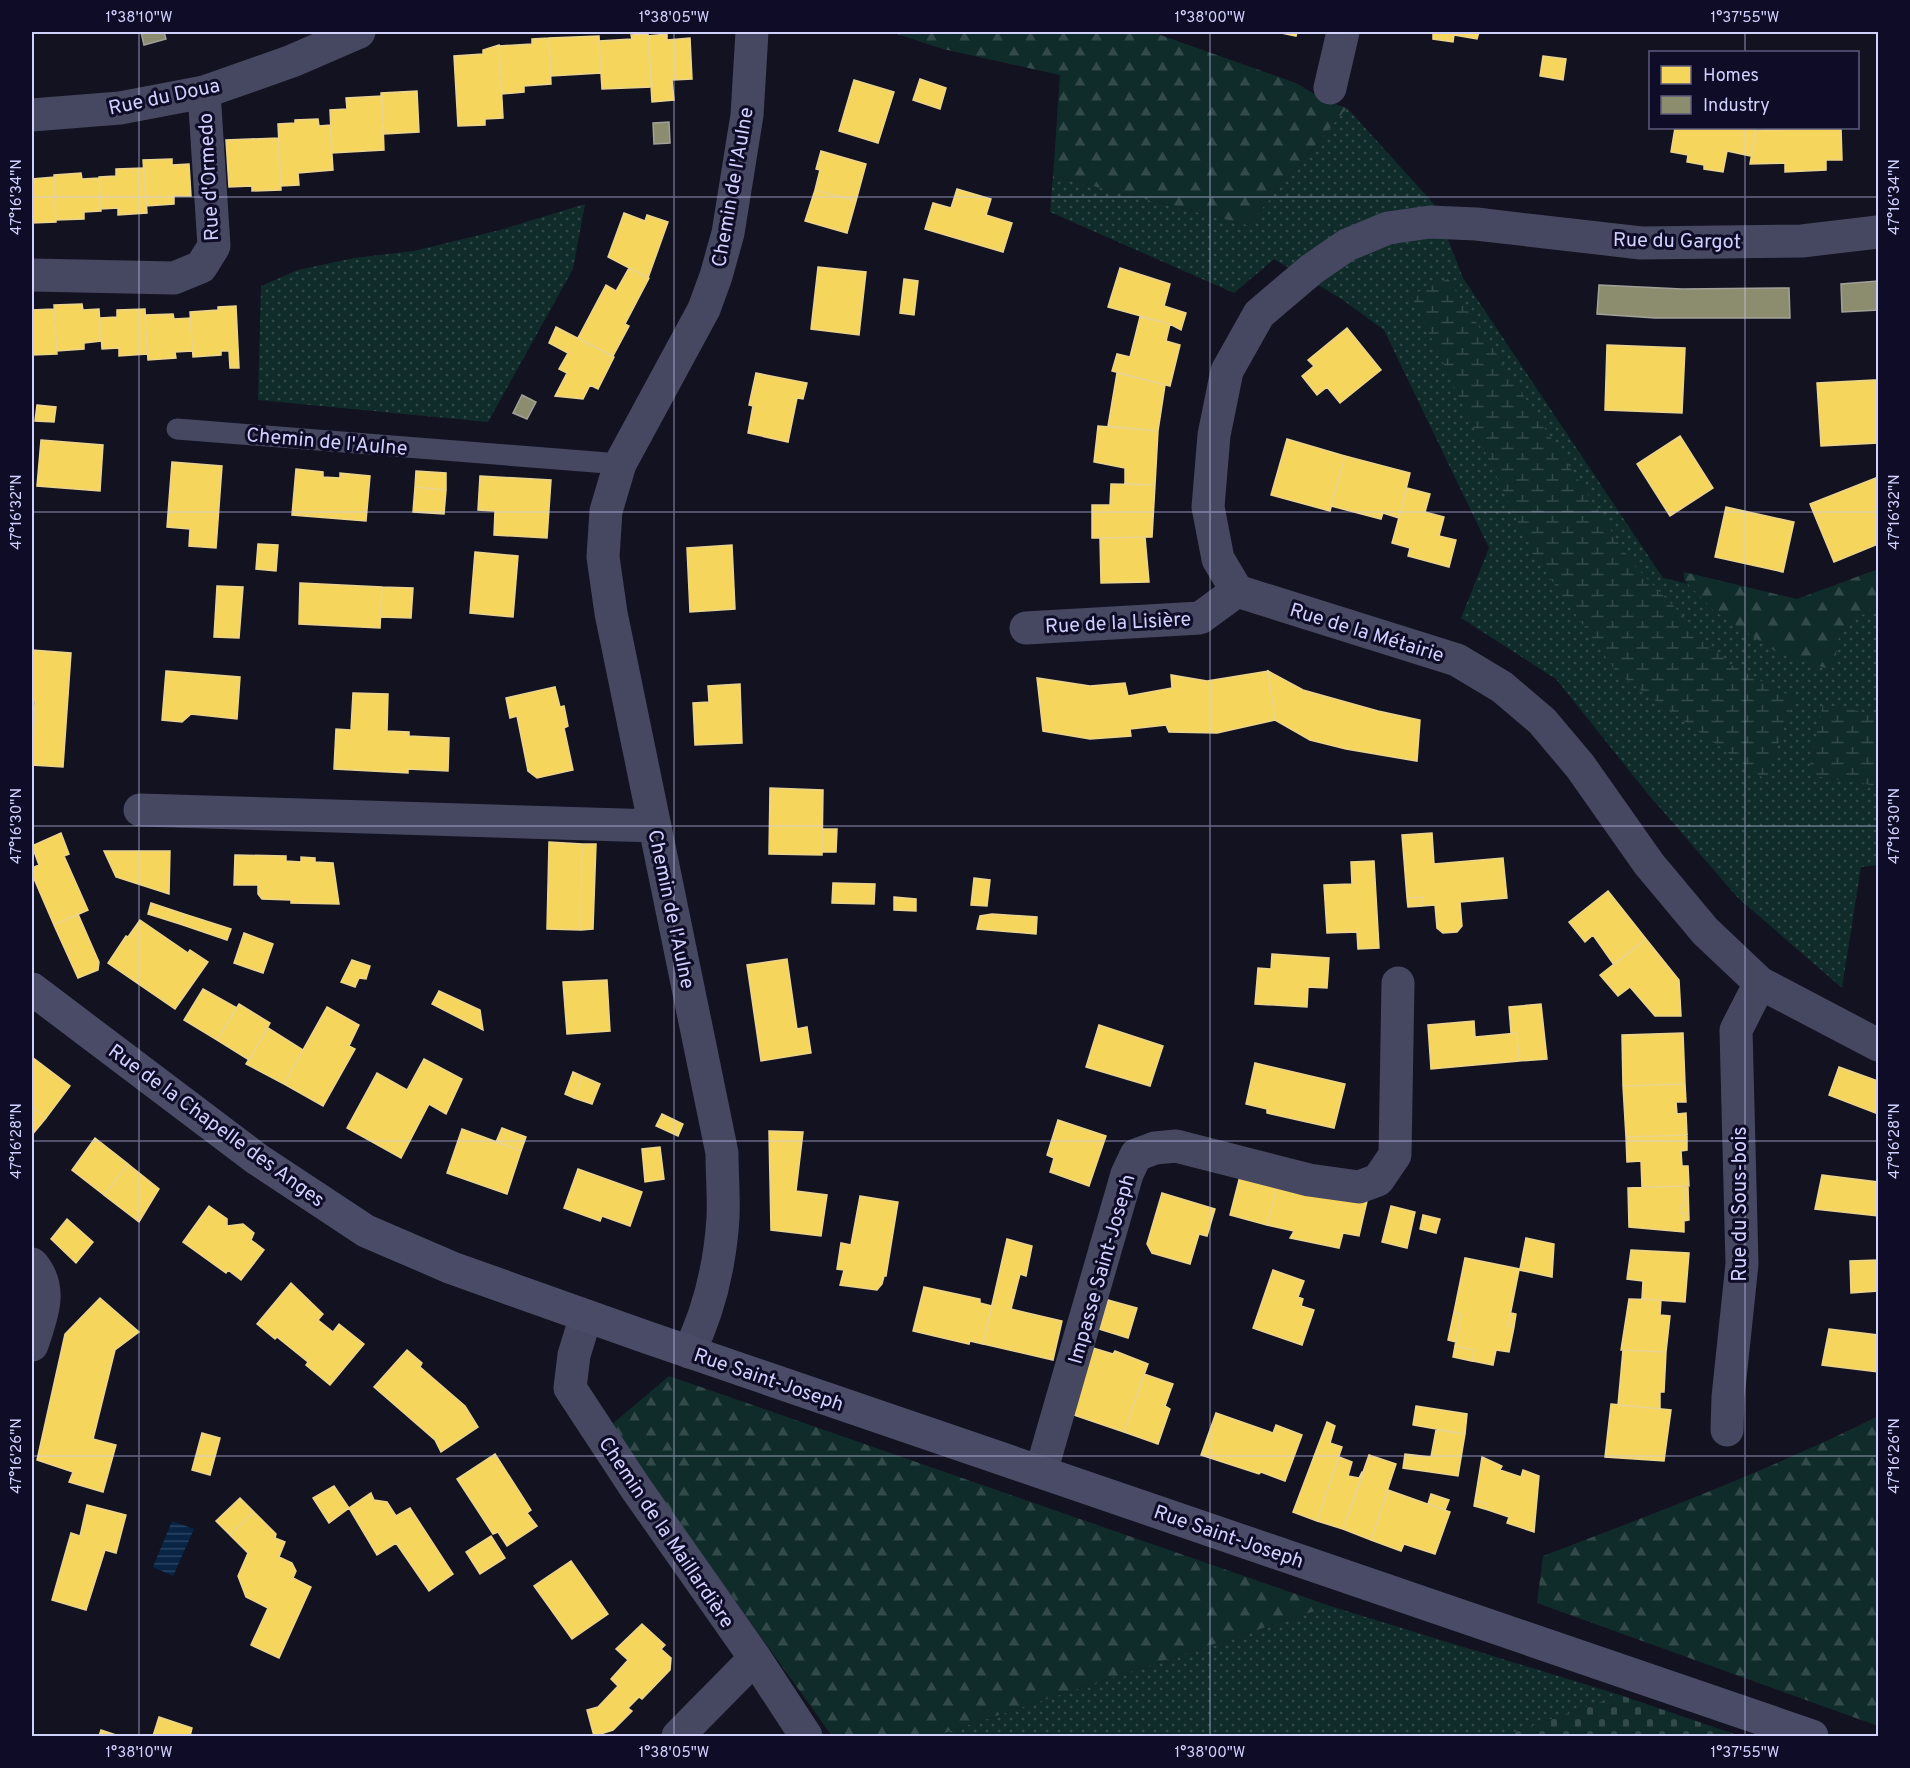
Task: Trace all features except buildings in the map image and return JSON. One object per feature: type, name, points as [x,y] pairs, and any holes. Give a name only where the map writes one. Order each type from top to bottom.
[{"type":"main road","name":"Rue de la Chapelle des Anges","points":[[32,988],[257,1160],[366,1231],[452,1268],[646,1337]]},
{"type":"main road","name":"Rue Saint-Joseph","points":[[646,1337],[1812,1737]]},
{"type":"street","name":"Rue du Doua","points":[[32,115],[120,108],[204,92],[292,60],[359,32]]},
{"type":"street","name":"Chemin de l'Aulne","points":[[689,1352],[700,1329],[713,1284],[723,1218],[722,1153],[611,613],[603,557],[606,511],[620,464],[704,309],[716,276],[728,233],[747,116],[753,32]]},
{"type":"street","points":[[1330,88],[1343,32]]},
{"type":"street","name":"Rue d'Ormedo","points":[[32,275],[174,278],[201,267],[214,246],[204,92]]},
{"type":"street","name":"Rue du Gargot","points":[[1237,591],[1218,559],[1208,507],[1214,435],[1227,371],[1259,314],[1312,269],[1347,245],[1388,228],[1430,222],[1476,224],[1641,243],[1802,241],[1878,232]]},
{"type":"street","name":"Rue de la Lisière","points":[[1026,628],[1200,618],[1237,591]]},
{"type":"street","name":"Rue de la Métairie","points":[[1237,591],[1457,660],[1502,687],[1542,721],[1580,766],[1649,864],[1705,931],[1760,983],[1878,1045]]},
{"type":"street","points":[[140,810],[655,826]]},
{"type":"street","name":"Impasse Saint-Joseph","points":[[1041,1472],[1127,1174],[1136,1155],[1155,1148],[1176,1146],[1309,1180],[1359,1187],[1378,1180],[1395,1155],[1398,983]]},
{"type":"street","name":"Rue du Sous-bois","points":[[1727,1430],[1728,1397],[1742,1264],[1736,1030],[1760,983]]},
{"type":"street","points":[[32,1264],[40,1274],[45,1306],[32,1345]]},
{"type":"street","name":"Chemin de la Maillardière","points":[[586,1316],[574,1355],[570,1388],[635,1487],[755,1658],[806,1737]]},
{"type":"street","points":[[678,1737],[755,1658]]},
{"type":"lane","name":"Chemin de l'Aulne","points":[[177,429],[620,464]]},
{"type":"green space","points":[[891,32],[1152,32],[1296,83],[1326,101],[1347,108],[1248,225],[1053,176],[1060,75],[943,49]]},
{"type":"green space","points":[[1347,108],[1434,204],[1463,278],[1663,578],[1798,609],[1878,582],[1878,865],[1861,867],[1842,988],[1738,898],[1648,794],[1556,679],[1461,618],[1489,548],[1384,330],[1340,298],[1274,259],[1234,293],[1050,212],[1053,176],[1248,225]]},
{"type":"green space","points":[[585,204],[573,269],[488,422],[258,400],[261,286],[298,270],[354,258],[414,251],[500,230]]},
{"type":"green space","points":[[1448,279],[1632,563],[1729,664],[1794,698],[1766,780],[1617,673],[1533,554],[1411,295]]},
{"type":"green space","points":[[1878,569],[1878,604],[1840,631],[1835,660],[1825,668],[1775,651],[1714,611],[1684,580],[1684,572],[1797,599]]},
{"type":"green space","points":[[1823,704],[1878,715],[1878,786],[1808,775]]},
{"type":"green space","points":[[669,1376],[1330,1606],[935,1736],[832,1736],[610,1426]]},
{"type":"green space","points":[[1878,1416],[1878,1726],[1537,1603],[1543,1556],[1754,1473]]},
{"type":"green space","points":[[1330,1606],[1620,1695],[1503,1736],[935,1736]]},
{"type":"green space","points":[[1620,1695],[1740,1736],[1503,1736]]},
{"type":"water","points":[[172,1521],[194,1529],[173,1576],[153,1567]]}]
